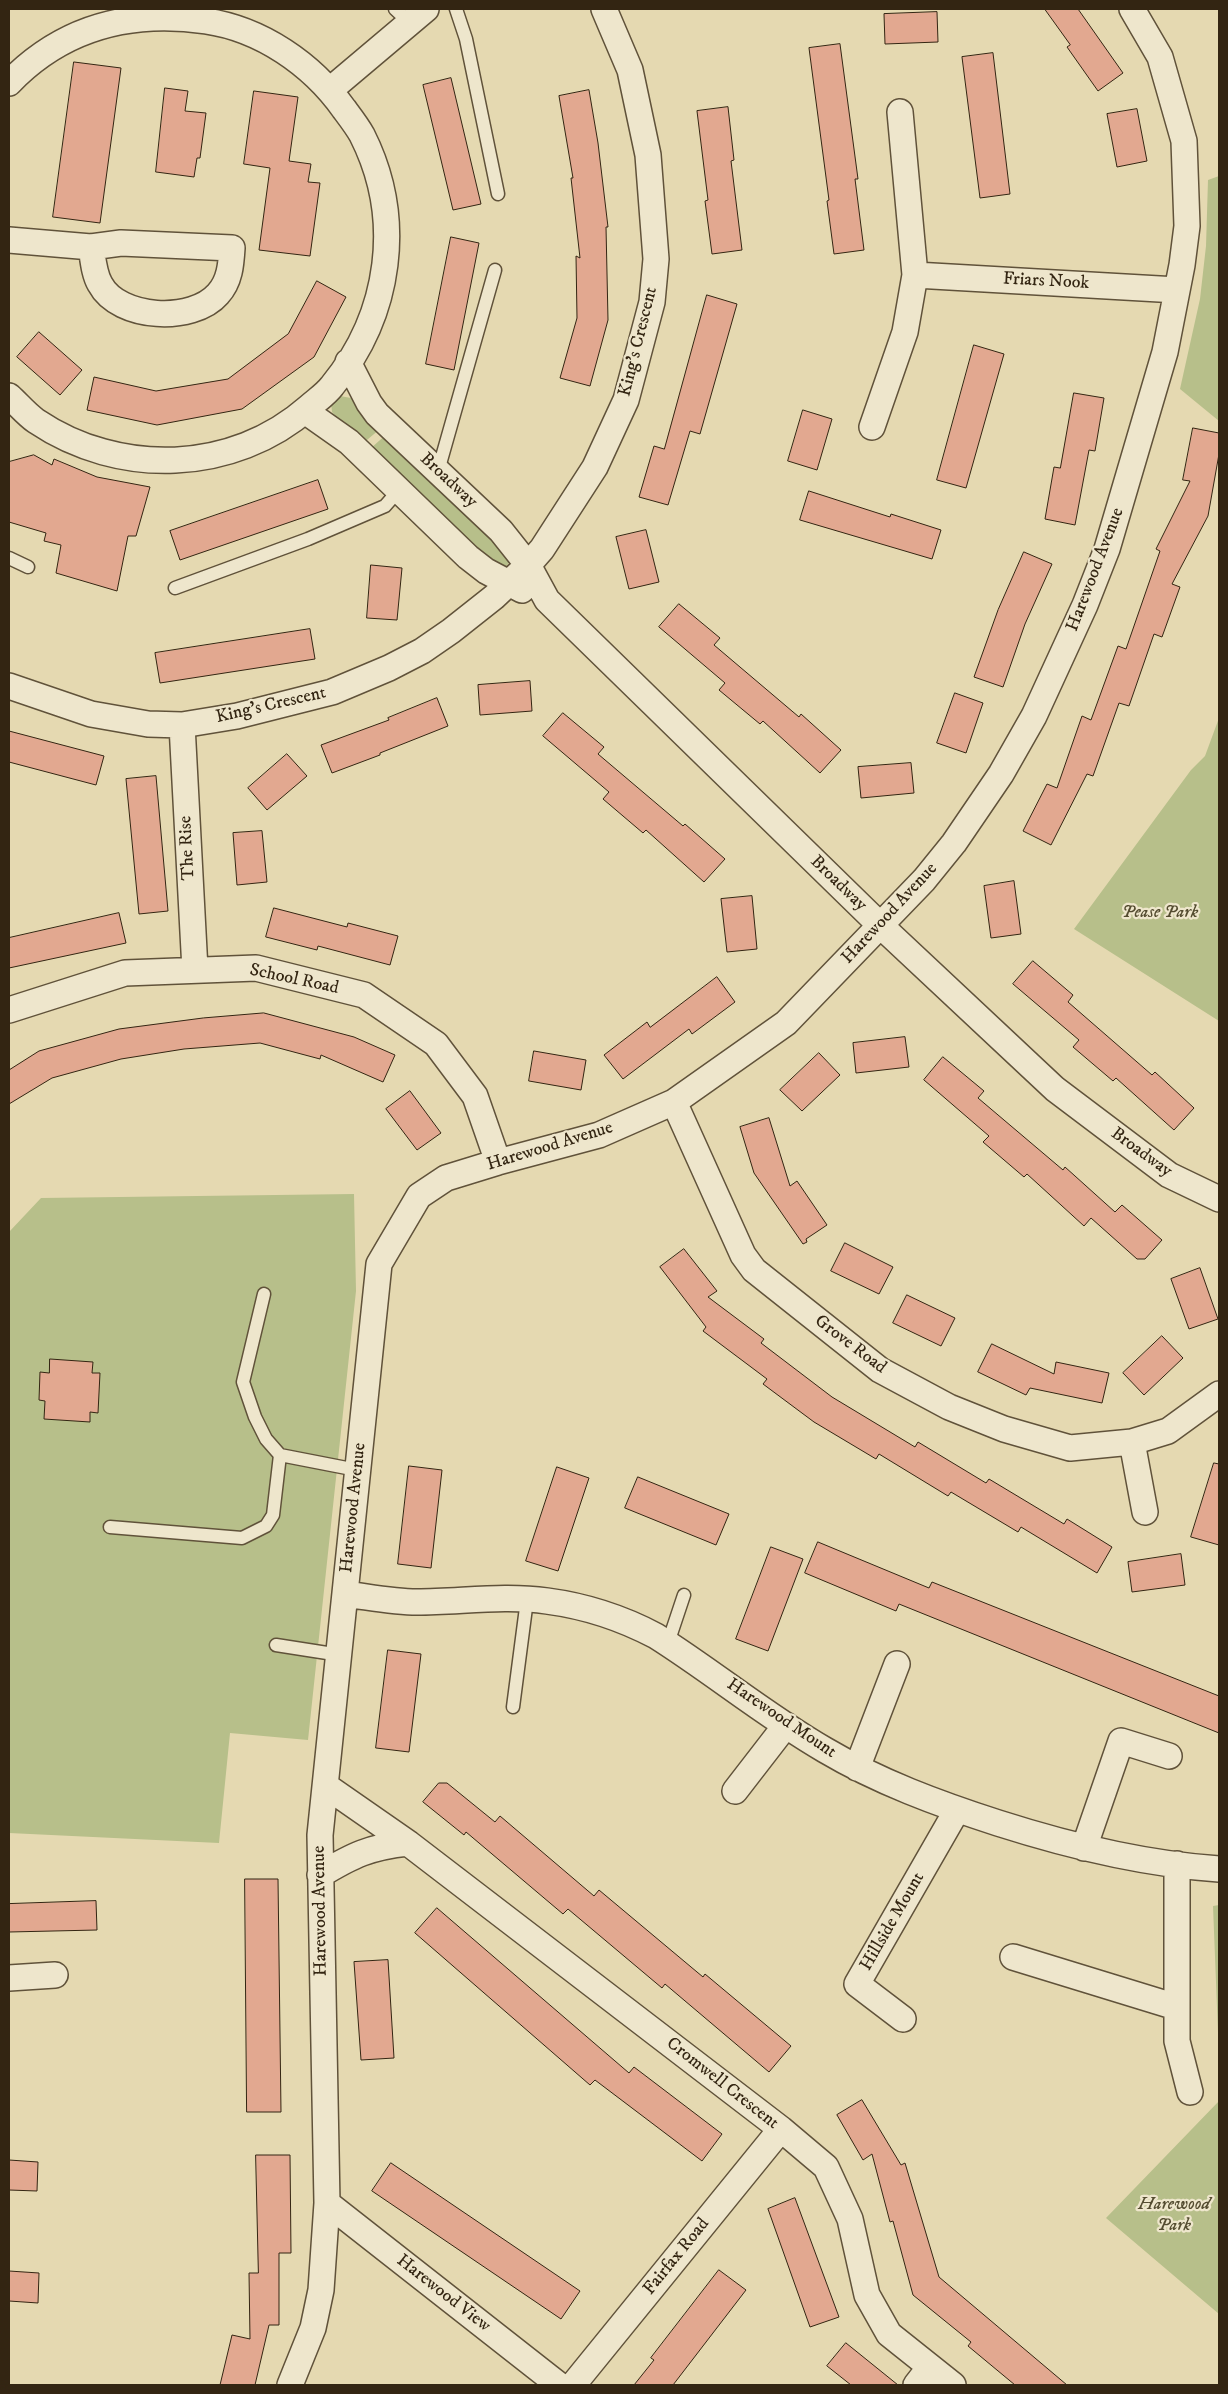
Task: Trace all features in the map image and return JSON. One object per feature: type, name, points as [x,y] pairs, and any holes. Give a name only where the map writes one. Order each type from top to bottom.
[{"type":"street","name":"King's Crescent","points":[[9,686],[91,714],[148,724],[182,726],[237,716],[332,692],[389,668],[422,651],[451,631],[528,565],[542,549],[595,467],[626,400],[652,302],[656,259],[648,155],[630,70],[604,9]]},
{"type":"street","name":"Harewood Avenue","points":[[290,2385],[313,2328],[321,2290],[327,2203],[320,1835],[379,1264],[419,1196],[446,1178],[599,1135],[674,1102],[786,1023],[924,880],[954,842],[1002,774],[1034,716],[1081,614],[1107,549],[1166,352],[1177,290],[1187,226],[1184,141],[1160,57],[1132,9]]},
{"type":"street","points":[[330,90],[410,13]]},
{"type":"street","points":[[11,402],[35,420],[83,446],[135,460],[189,460],[242,448],[290,423],[331,387],[362,342],[382,292],[388,238],[381,184],[362,134],[330,90],[298,60],[260,38],[218,23],[174,16],[130,19],[87,30],[13,70]]},
{"type":"street","points":[[872,427],[905,332],[915,275],[900,112]]},
{"type":"street","points":[[9,240],[90,248],[121,243],[232,248],[231,266],[225,285],[207,304],[195,309],[170,313],[149,313],[131,310],[111,298],[100,285],[90,248]]},
{"type":"street","name":"Friars Nook","points":[[915,275],[1177,290]]},
{"type":"street","name":"Broadway","points":[[348,362],[369,403],[377,414],[501,531],[528,565],[547,600],[881,926],[1055,1089],[1169,1175],[1219,1200]]},
{"type":"street","name":"Broadway","points":[[304,411],[349,442],[468,557],[508,584],[547,600]]},
{"type":"street","name":"The Rise","points":[[182,726],[195,970]]},
{"type":"street","name":"School Road","points":[[9,1010],[125,973],[195,970],[256,968],[364,995],[436,1044],[475,1096],[498,1162]]},
{"type":"street","name":"Grove Road","points":[[674,1102],[743,1255],[754,1270],[880,1370],[949,1407],[1004,1429],[1070,1448],[1132,1442],[1168,1431],[1219,1394]]},
{"type":"street","points":[[1132,1442],[1145,1512]]},
{"type":"street","name":"Harewood Mount","points":[[345,1594],[416,1602],[547,1601],[590,1610],[633,1624],[668,1643],[786,1724],[857,1768],[957,1810],[1107,1854],[1219,1870]]},
{"type":"street","points":[[857,1768],[897,1664]]},
{"type":"street","points":[[735,1791],[786,1724]]},
{"type":"street","points":[[1084,1848],[1121,1741],[1169,1756]]},
{"type":"street","name":"Cromwell Crescent","points":[[326,1786],[408,1843],[781,2129],[826,2167],[850,2220],[868,2295],[889,2334],[923,2376],[953,2385]]},
{"type":"street","name":"Hillside Mount","points":[[903,2019],[857,1984],[957,1810]]},
{"type":"street","points":[[320,1875],[352,1856],[376,1848],[408,1843]]},
{"type":"street","points":[[1177,1864],[1177,2041],[1190,2092]]},
{"type":"street","points":[[1013,1957],[1176,2007]]},
{"type":"street","points":[[9,1978],[55,1975]]},
{"type":"street","name":"Fairfax Road","points":[[574,2385],[781,2129]]},
{"type":"street","name":"Harewood View","points":[[327,2203],[559,2385]]},
{"type":"lane","points":[[456,9],[466,39],[498,194]]},
{"type":"lane","points":[[438,471],[495,270]]},
{"type":"lane","points":[[174,588],[308,539],[376,510],[385,506],[399,490]]},
{"type":"lane","points":[[9,558],[28,568]]},
{"type":"lane","points":[[264,1294],[243,1382],[254,1417],[266,1439],[280,1455],[357,1470]]},
{"type":"lane","points":[[110,1527],[242,1538],[266,1526],[273,1514],[280,1455]]},
{"type":"lane","points":[[668,1643],[684,1594]]},
{"type":"lane","points":[[513,1707],[527,1600]]},
{"type":"lane","points":[[276,1645],[340,1655]]},
{"type":"green space","points":[[1219,176],[1219,421],[1180,389],[1200,299],[1206,246],[1208,180]]},
{"type":"green space","points":[[340,396],[351,398],[380,429],[361,445],[332,412],[331,402]]},
{"type":"green space","points":[[388,433],[509,552],[510,561],[506,567],[494,570],[371,448]]},
{"type":"green space","name":"Pease Park","points":[[1219,718],[1219,1021],[1074,929],[1191,770],[1205,756]]},
{"type":"green space","points":[[354,1194],[356,1291],[308,1740],[230,1733],[219,1843],[9,1833],[9,1232],[41,1198]]},
{"type":"green space","points":[[1219,1905],[1219,2058],[1213,1906]]},
{"type":"green space","name":"Harewood Park","points":[[1219,2101],[1219,2314],[1106,2218]]},
{"type":"building","points":[[1045,9],[1078,9],[1123,73],[1098,91],[1067,47],[1070,45]]},
{"type":"building","points":[[937,12],[938,42],[885,44],[884,14]]},
{"type":"building","points":[[840,44],[858,179],[855,179],[864,250],[834,254],[827,201],[829,200],[809,48]]},
{"type":"building","points":[[993,53],[1010,194],[980,198],[962,57]]},
{"type":"building","points":[[74,62],[121,68],[100,223],[53,217]]},
{"type":"building","points":[[451,78],[481,204],[453,210],[423,85]]},
{"type":"building","points":[[165,88],[188,91],[185,111],[206,113],[200,158],[197,158],[194,177],[156,172]]},
{"type":"building","points":[[589,90],[598,143],[608,227],[606,227],[608,320],[590,386],[560,378],[577,318],[576,256],[580,258],[571,178],[573,178],[559,96]]},
{"type":"building","points":[[254,91],[298,97],[289,161],[311,164],[308,182],[320,183],[310,256],[259,250],[270,168],[244,164]]},
{"type":"building","points":[[728,107],[734,160],[731,161],[742,250],[712,254],[705,201],[708,200],[697,111]]},
{"type":"building","points":[[1137,109],[1147,161],[1117,167],[1107,114]]},
{"type":"building","points":[[451,237],[479,243],[454,370],[426,364]]},
{"type":"building","points":[[317,281],[346,297],[314,357],[242,409],[157,425],[87,410],[94,377],[156,391],[228,379],[288,334]]},
{"type":"building","points":[[707,295],[737,304],[700,434],[690,431],[668,505],[639,497],[654,446],[664,449]]},
{"type":"building","points":[[39,332],[82,370],[60,395],[17,357]]},
{"type":"building","points":[[974,345],[1004,354],[966,488],[937,480]]},
{"type":"building","points":[[1074,393],[1104,398],[1095,451],[1089,450],[1075,525],[1045,519],[1054,467],[1060,468]]},
{"type":"building","points":[[803,410],[832,419],[817,470],[788,461]]},
{"type":"building","points":[[1193,428],[1219,433],[1219,454],[1208,516],[1172,584],[1180,587],[1162,637],[1154,634],[1129,706],[1119,703],[1093,776],[1087,774],[1051,845],[1023,831],[1047,784],[1057,788],[1082,716],[1091,720],[1118,646],[1126,649],[1160,551],[1156,549],[1190,481],[1183,480]]},
{"type":"building","points":[[34,455],[52,465],[54,459],[97,477],[150,487],[136,536],[128,536],[117,591],[56,573],[61,545],[44,541],[46,533],[9,522],[9,462]]},
{"type":"building","points":[[318,480],[328,509],[180,560],[170,531]]},
{"type":"building","points":[[809,491],[890,517],[891,514],[941,530],[932,559],[800,520]]},
{"type":"building","points":[[646,530],[659,582],[629,589],[616,537]]},
{"type":"building","points":[[1024,552],[1052,564],[1025,624],[1003,687],[974,677],[998,610]]},
{"type":"building","points":[[371,565],[402,568],[397,620],[367,618]]},
{"type":"building","points":[[679,604],[720,638],[714,645],[799,717],[801,714],[841,750],[820,773],[763,721],[760,724],[719,690],[725,683],[659,627]]},
{"type":"building","points":[[310,629],[315,659],[160,683],[155,653]]},
{"type":"building","points":[[530,681],[532,711],[480,715],[478,685]]},
{"type":"building","points":[[955,693],[983,703],[966,753],[937,743]]},
{"type":"building","points":[[437,698],[448,726],[332,773],[321,745],[389,720],[388,718]]},
{"type":"building","points":[[563,713],[604,747],[598,754],[725,859],[704,882],[646,830],[643,833],[603,799],[609,792],[543,736]]},
{"type":"building","points":[[9,731],[104,756],[96,785],[9,762]]},
{"type":"building","points":[[287,754],[307,776],[267,810],[248,788]]},
{"type":"building","points":[[911,763],[914,793],[861,798],[858,767]]},
{"type":"building","points":[[156,776],[168,911],[139,914],[126,779]]},
{"type":"building","points":[[262,831],[267,882],[237,885],[233,833]]},
{"type":"building","points":[[1014,881],[1021,934],[991,938],[984,886]]},
{"type":"building","points":[[752,896],[757,949],[727,952],[721,899]]},
{"type":"building","points":[[274,908],[347,927],[348,923],[398,936],[390,965],[318,946],[317,950],[266,937]]},
{"type":"building","points":[[119,913],[126,943],[9,968],[9,938]]},
{"type":"building","points":[[1033,961],[1073,995],[1068,1002],[1152,1075],[1155,1072],[1194,1108],[1174,1130],[1116,1078],[1113,1081],[1073,1047],[1079,1040],[1013,984]]},
{"type":"building","points":[[717,977],[735,1002],[692,1034],[689,1029],[623,1079],[604,1055],[647,1022],[650,1027]]},
{"type":"building","points":[[264,1013],[354,1037],[395,1055],[383,1082],[321,1055],[320,1059],[260,1043],[184,1049],[121,1059],[52,1078],[9,1104],[9,1070],[39,1051],[119,1029],[203,1018]]},
{"type":"building","points":[[905,1037],[909,1067],[856,1073],[853,1043]]},
{"type":"building","points":[[534,1051],[586,1060],[581,1090],[529,1081]]},
{"type":"building","points":[[819,1053],[840,1075],[802,1111],[780,1090]]},
{"type":"building","points":[[943,1057],[984,1091],[978,1098],[1063,1170],[1065,1167],[1115,1212],[1122,1205],[1162,1240],[1145,1259],[1137,1259],[1091,1218],[1084,1226],[1027,1174],[1024,1177],[983,1142],[989,1136],[924,1080]]},
{"type":"building","points":[[410,1091],[441,1133],[417,1150],[386,1109]]},
{"type":"building","points":[[769,1118],[790,1186],[797,1181],[827,1225],[806,1239],[807,1242],[803,1244],[754,1173],[740,1127]]},
{"type":"building","points":[[845,1243],[893,1267],[879,1294],[831,1271]]},
{"type":"building","points":[[684,1249],[717,1291],[708,1297],[764,1339],[761,1343],[832,1397],[915,1447],[918,1442],[986,1483],[989,1479],[1064,1524],[1067,1519],[1112,1547],[1097,1573],[1021,1527],[1018,1532],[951,1492],[948,1496],[879,1454],[876,1459],[814,1422],[763,1384],[767,1379],[703,1331],[706,1327],[660,1267]]},
{"type":"building","points":[[1200,1268],[1218,1319],[1189,1329],[1171,1279]]},
{"type":"building","points":[[907,1295],[955,1318],[941,1346],[893,1323]]},
{"type":"building","points":[[1162,1336],[1183,1358],[1144,1395],[1123,1373]]},
{"type":"building","points":[[992,1344],[1054,1374],[1056,1362],[1109,1373],[1102,1403],[1030,1388],[1026,1395],[978,1372]]},
{"type":"building","points":[[50,1359],[93,1362],[92,1373],[100,1373],[98,1413],[90,1412],[90,1422],[44,1419],[45,1401],[39,1400],[40,1372],[49,1373]]},
{"type":"building","points":[[1214,1463],[1219,1464],[1219,1545],[1191,1537]]},
{"type":"building","points":[[409,1466],[442,1470],[431,1568],[398,1564]]},
{"type":"building","points":[[557,1467],[589,1478],[558,1571],[526,1561]]},
{"type":"building","points":[[638,1477],[729,1514],[716,1545],[625,1508]]},
{"type":"building","points":[[818,1542],[929,1588],[932,1582],[1219,1696],[1219,1733],[899,1604],[896,1611],[805,1573]]},
{"type":"building","points":[[771,1547],[803,1559],[768,1651],[736,1639]]},
{"type":"building","points":[[1181,1554],[1185,1585],[1132,1592],[1128,1562]]},
{"type":"building","points":[[388,1650],[421,1654],[409,1752],[376,1748]]},
{"type":"building","points":[[439,1783],[447,1783],[495,1822],[500,1816],[594,1896],[599,1890],[703,1977],[705,1974],[791,2046],[769,2072],[665,1984],[662,1988],[568,1909],[563,1914],[466,1832],[464,1835],[423,1802]]},
{"type":"building","points":[[245,1879],[278,1879],[281,2112],[247,2112]]},
{"type":"building","points":[[96,1901],[97,1930],[9,1932],[9,1904]]},
{"type":"building","points":[[437,1908],[629,2073],[634,2067],[722,2134],[702,2161],[595,2080],[590,2085],[415,1933]]},
{"type":"building","points":[[388,1960],[394,2058],[361,2060],[354,1962]]},
{"type":"building","points":[[862,2100],[901,2165],[905,2163],[939,2277],[1067,2385],[1015,2385],[968,2346],[971,2342],[913,2295],[893,2221],[890,2222],[872,2154],[863,2160],[837,2115]]},
{"type":"building","points":[[256,2155],[290,2155],[291,2253],[279,2253],[279,2325],[269,2325],[255,2385],[220,2385],[232,2335],[250,2339],[249,2273],[258,2273]]},
{"type":"building","points":[[9,2160],[38,2162],[37,2191],[9,2190]]},
{"type":"building","points":[[391,2163],[580,2291],[561,2319],[372,2191]]},
{"type":"building","points":[[795,2198],[839,2317],[810,2327],[768,2209]]},
{"type":"building","points":[[719,2270],[746,2290],[673,2385],[634,2385],[654,2360],[651,2358]]},
{"type":"building","points":[[9,2271],[39,2273],[38,2303],[9,2301]]},
{"type":"building","points":[[846,2343],[898,2385],[851,2385],[827,2366]]}]
